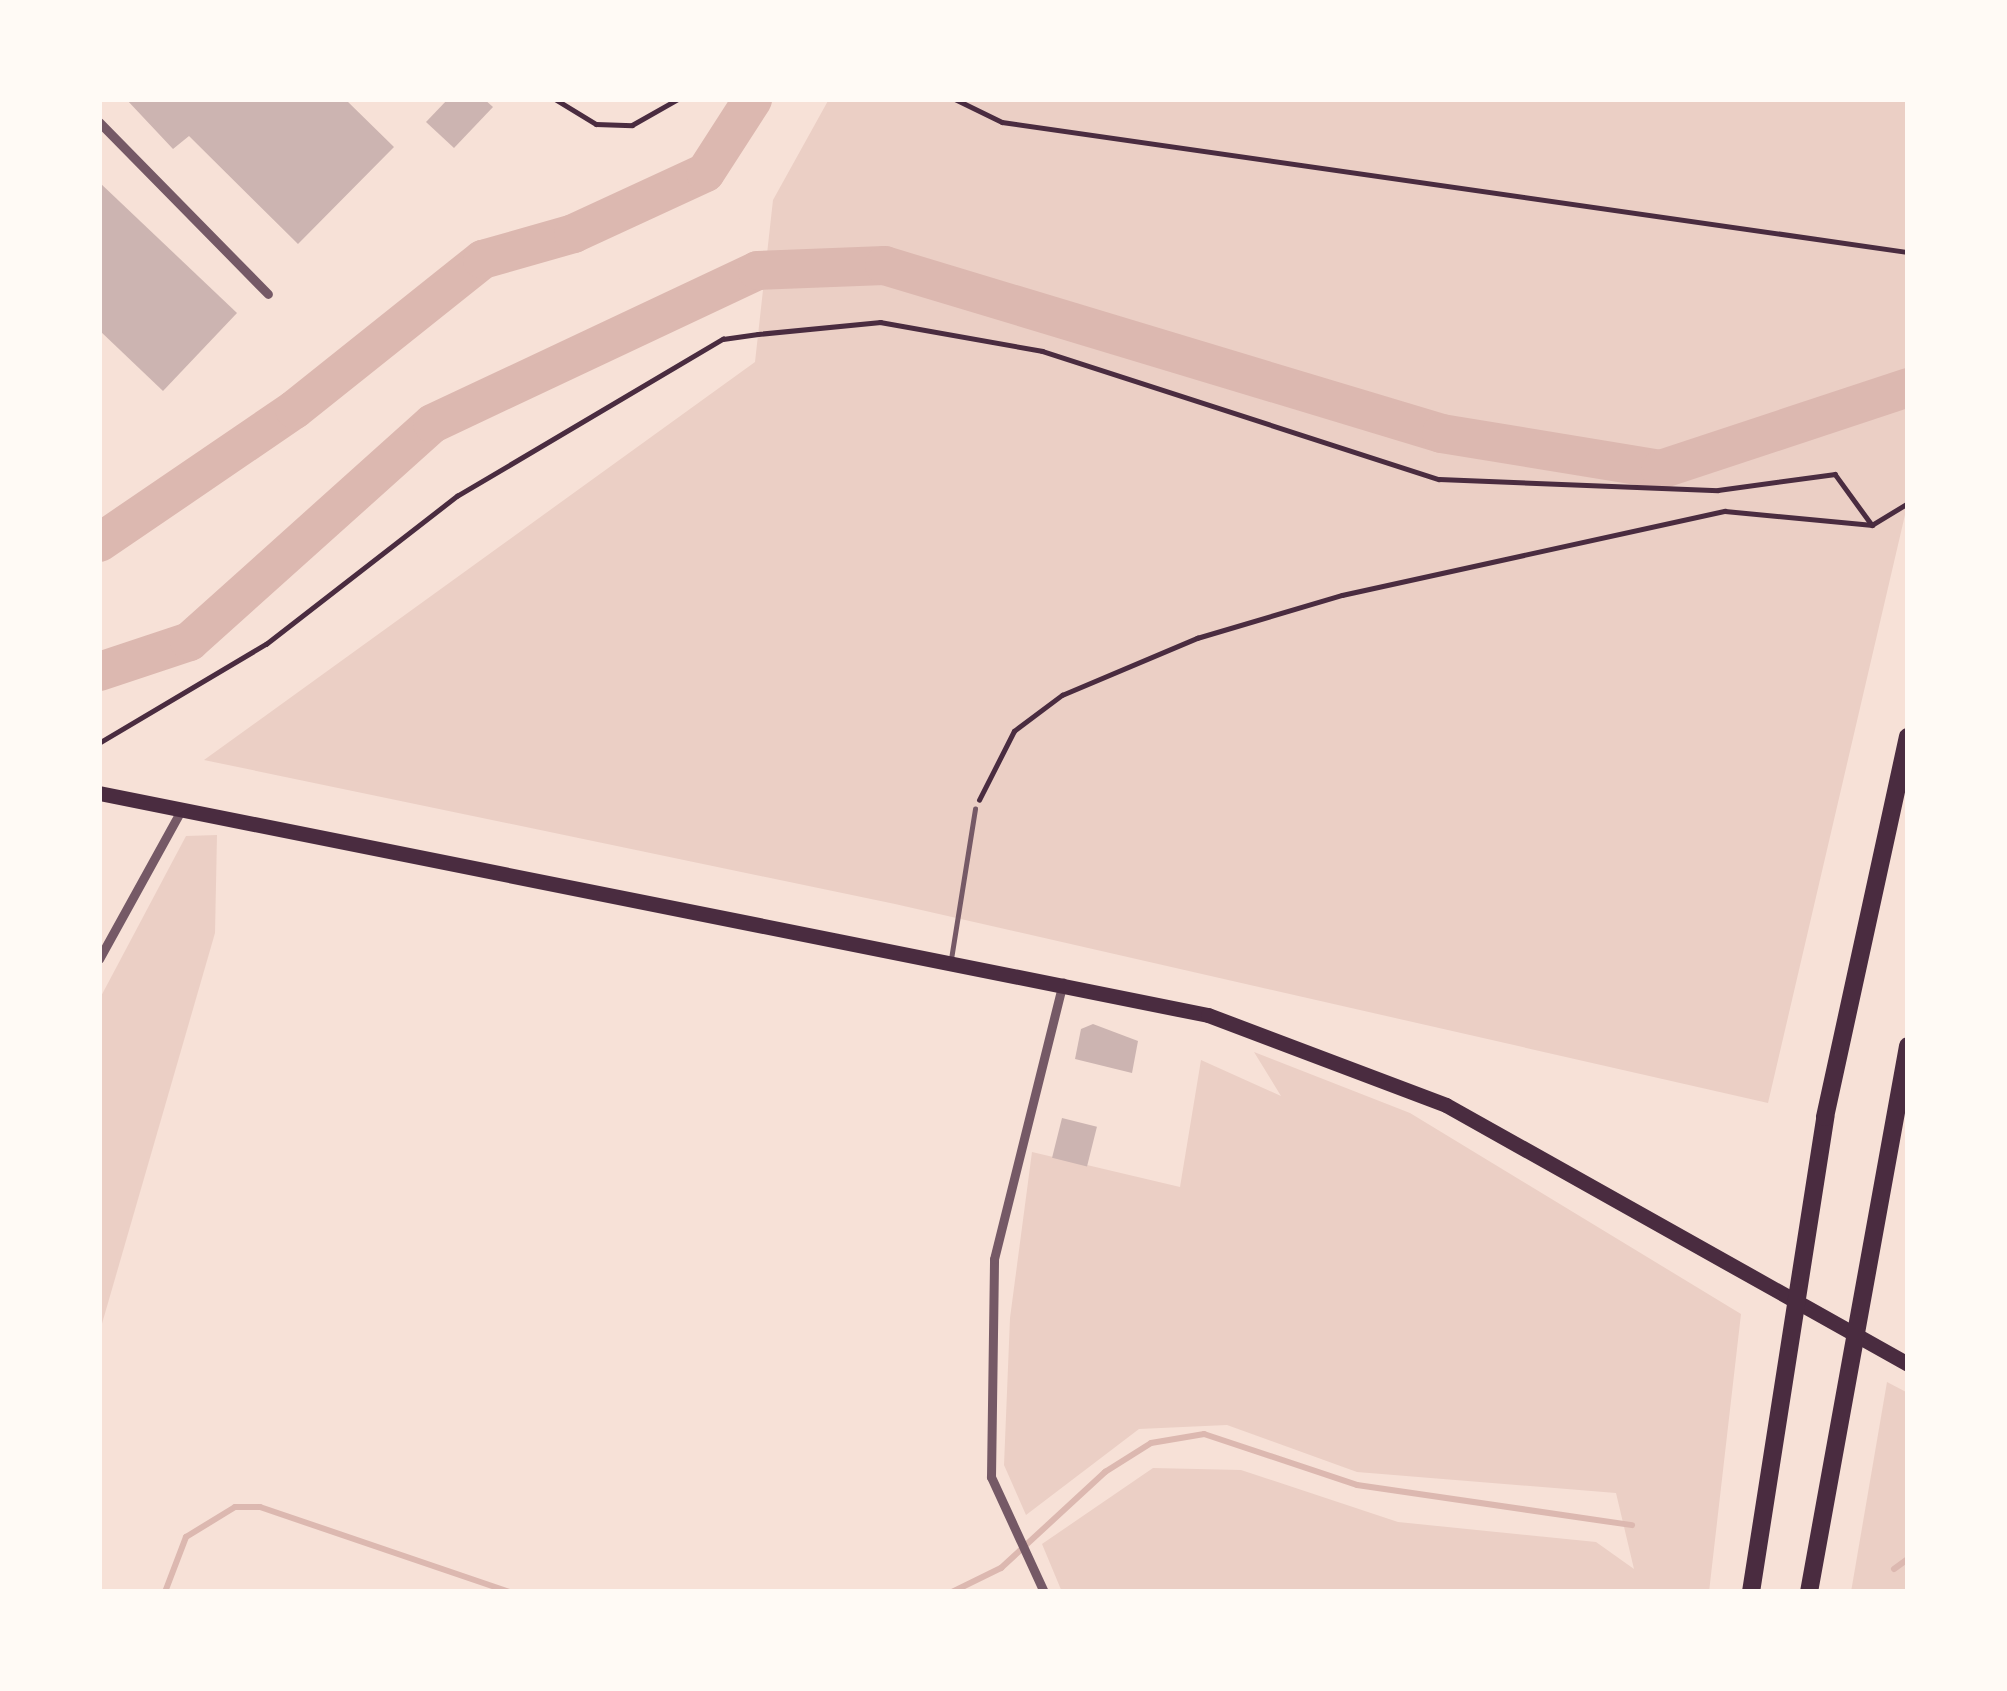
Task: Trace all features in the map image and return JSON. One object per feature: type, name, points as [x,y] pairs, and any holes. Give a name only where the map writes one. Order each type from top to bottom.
[{"type":"highway","points":[[1750,1592],[1825,1117],[1908,737]]},
{"type":"highway","points":[[1809,1592],[1852,1319],[1908,1046]]},
{"type":"main road","points":[[99,793],[1064,981],[1208,1015],[1340,1059],[1446,1105],[1908,1364]]},
{"type":"street","points":[[99,122],[268,294]]},
{"type":"street","points":[[99,959],[180,812]]},
{"type":"street","points":[[1044,1592],[991,1477],[994,1259],[1064,981]]},
{"type":"lane","points":[[951,959],[975,809]]},
{"type":"path","points":[[555,99],[596,124],[632,125],[678,99]]},
{"type":"path","points":[[955,99],[1002,122],[1908,252]]},
{"type":"path","points":[[99,743],[266,644],[457,496],[722,338],[880,322],[1042,351],[1439,479],[1718,490],[1834,474],[1872,525]]},
{"type":"path","points":[[975,809],[1014,730],[1062,695],[1196,638],[1342,595],[1725,511],[1872,525],[1908,502]]},
{"type":"shaded area","points":[[829,99],[1908,99],[1908,502],[1768,1103],[895,904],[204,760],[755,362],[773,200]]},
{"type":"shaded area","points":[[217,835],[215,933],[99,1334],[99,1000],[186,836]]},
{"type":"shaded area","points":[[1254,1052],[1410,1113],[1741,1314],[1709,1592],[1062,1592],[1042,1544],[1153,1468],[1241,1470],[1398,1522],[1596,1542],[1634,1569],[1616,1493],[1357,1472],[1227,1425],[1139,1429],[1026,1515],[1004,1465],[1010,1318],[1032,1152],[1180,1187],[1201,1060],[1281,1096]]},
{"type":"shaded area","points":[[1887,1382],[1908,1393],[1908,1592],[1851,1592]]},
{"type":"building","points":[[126,99],[345,99],[394,147],[298,244],[189,136],[173,149]]},
{"type":"building","points":[[448,99],[484,99],[493,107],[454,148],[426,122]]},
{"type":"building","points":[[99,182],[237,313],[163,391],[99,330]]},
{"type":"building","points":[[1093,1024],[1138,1041],[1132,1073],[1075,1059],[1081,1029]]},
{"type":"building","points":[[1062,1118],[1097,1127],[1087,1166],[1052,1158]]},
{"type":"waterway","points":[[99,542],[294,409],[482,259],[573,233],[705,172],[752,99]]},
{"type":"waterway","points":[[99,671],[189,641],[432,423],[757,270],[884,265],[1441,433],[1660,469],[1908,387]]},
{"type":"waterway","points":[[952,1592],[1001,1568],[1105,1472],[1151,1443],[1204,1434],[1357,1485],[1632,1525]]},
{"type":"waterway","points":[[165,1592],[186,1537],[235,1507],[260,1507],[509,1592]]},
{"type":"waterway","points":[[1894,1569],[1908,1559]]}]
